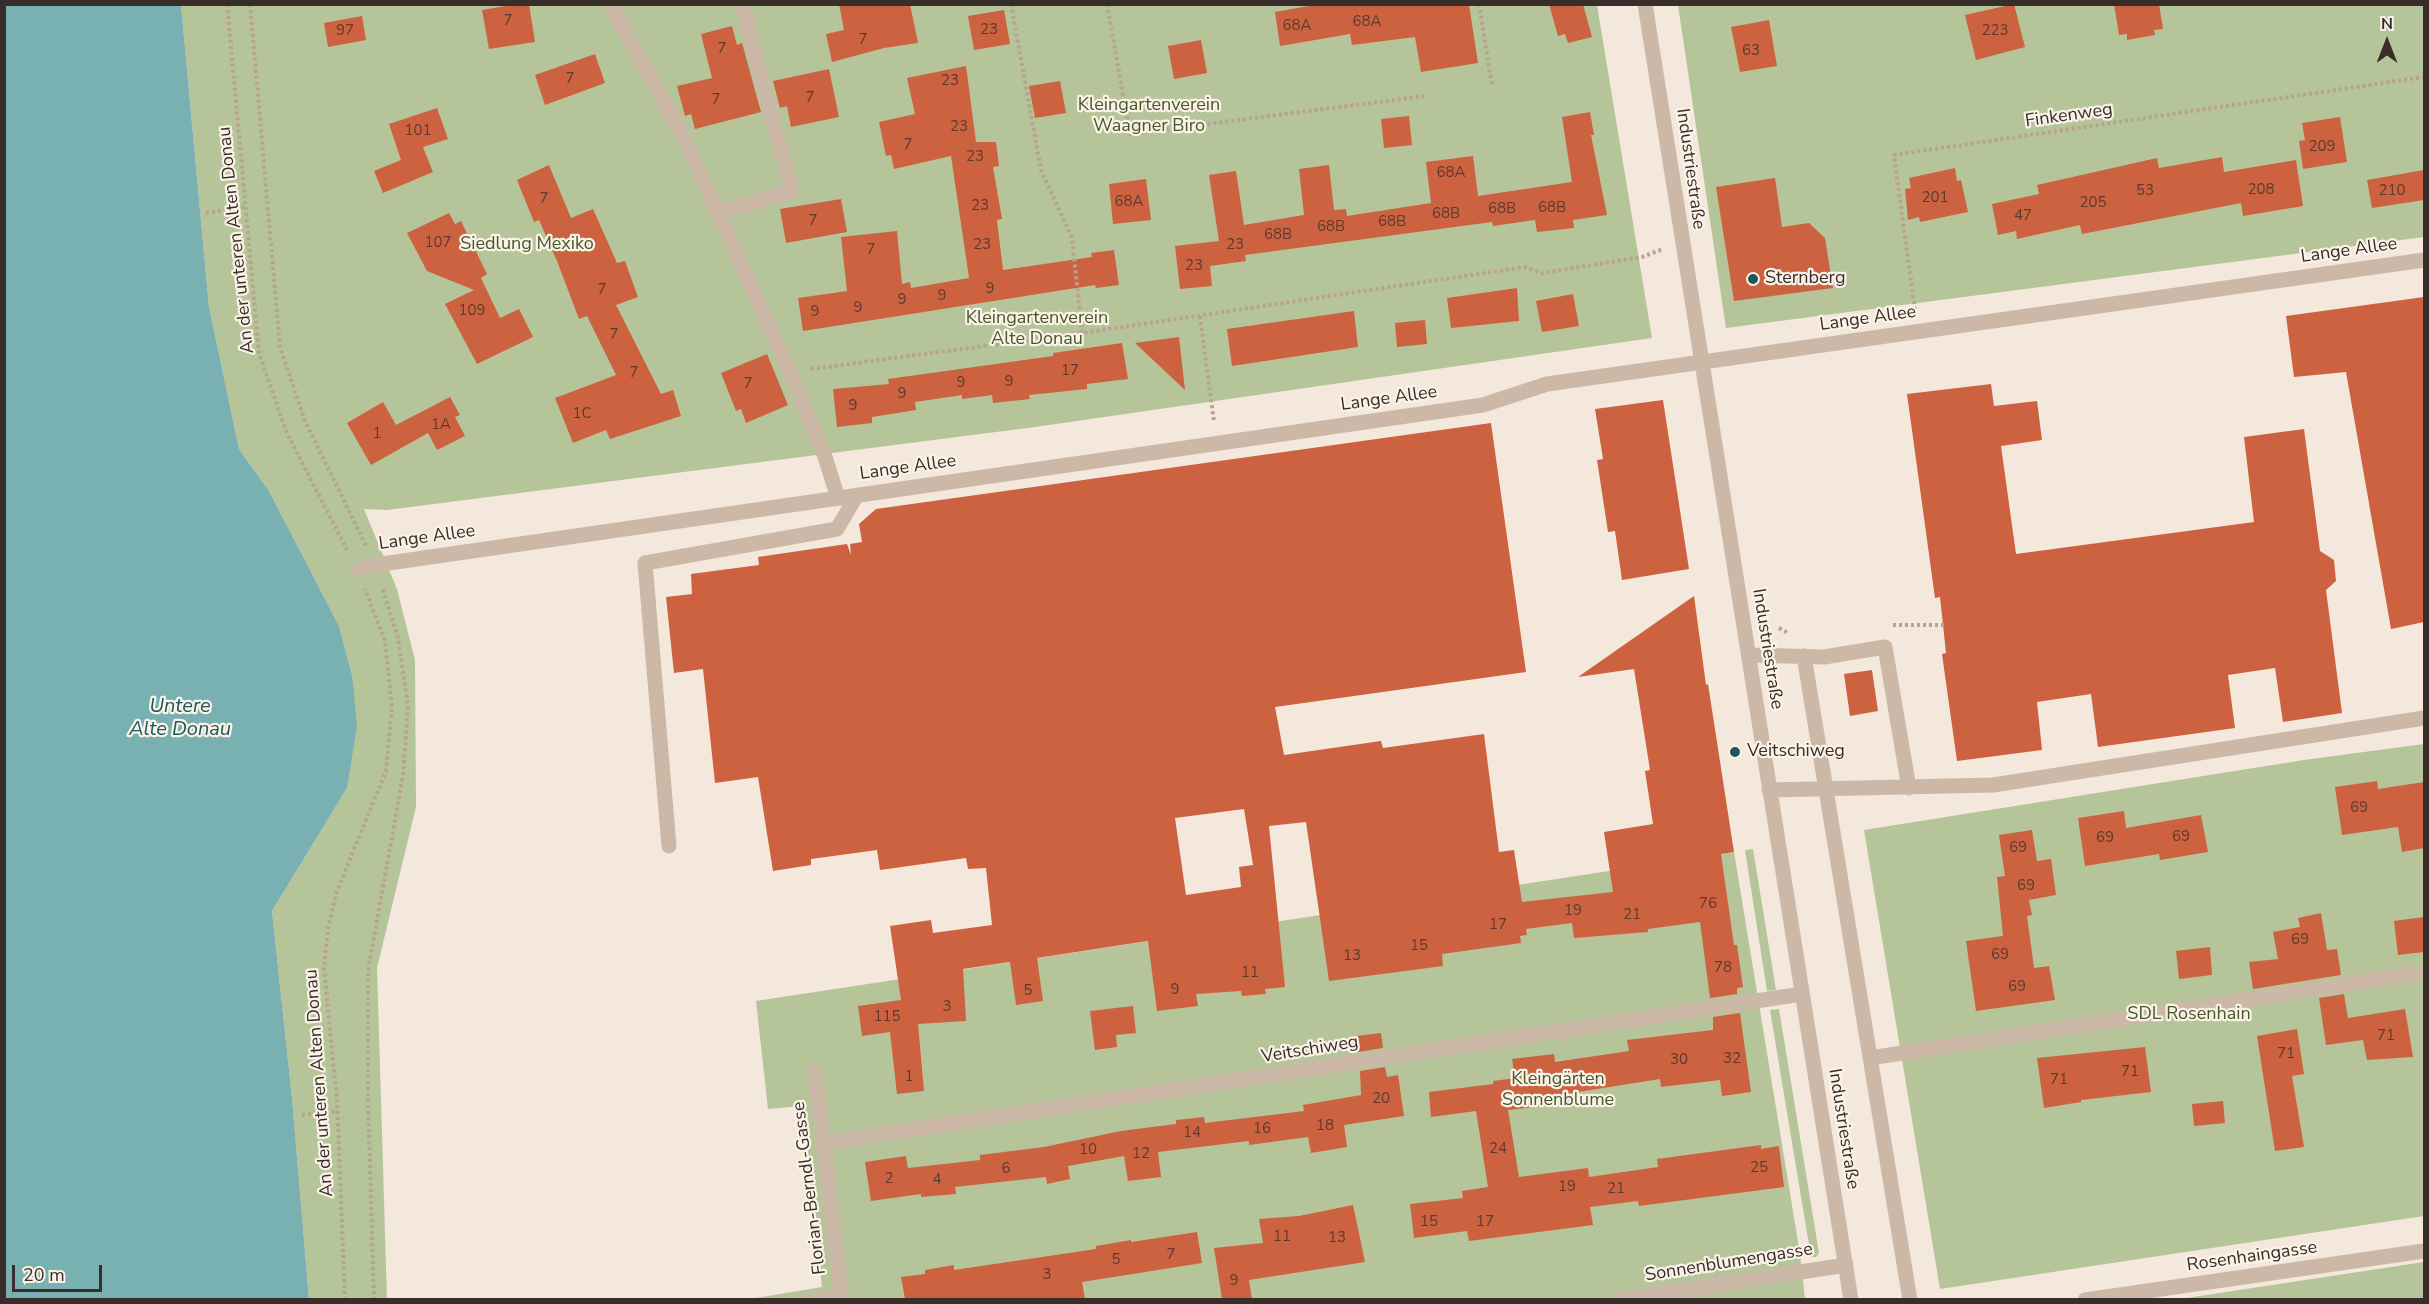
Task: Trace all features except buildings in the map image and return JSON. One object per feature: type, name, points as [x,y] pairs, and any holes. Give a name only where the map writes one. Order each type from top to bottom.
[{"type":"street","points":[[610,4],[684,138],[789,372],[825,457],[838,498]]},
{"type":"street","points":[[718,213],[792,191],[742,4]]},
{"type":"street","name":"Industriestraße","points":[[1645,4],[1681,243],[1851,1299]]},
{"type":"street","name":"Lange Allee","points":[[358,570],[375,565],[1483,405],[1546,384],[2424,260]]},
{"type":"street","points":[[669,846],[645,563],[837,529],[857,495]]},
{"type":"street","points":[[1749,655],[1824,657],[1885,647],[1909,788]]},
{"type":"street","name":"Industriestraße","points":[[1804,656],[1910,1299]]},
{"type":"street","points":[[1769,790],[1993,785],[2424,718]]},
{"type":"street","points":[[1870,1058],[2424,972]]},
{"type":"street","name":"Veitschiweg","points":[[824,1143],[1802,994]]},
{"type":"street","name":"Florian-Berndl-Gasse","points":[[815,1071],[842,1297]]},
{"type":"street","name":"Rosenhaingasse","points":[[2085,1299],[2198,1292],[2424,1251]]},
{"type":"street","name":"Sonnenblumengasse","points":[[1618,1299],[1846,1265]]},
{"type":"street","points":[[814,1299],[842,1297]]},
{"type":"path","name":"An der unteren Alten Donau","points":[[227,4],[259,353],[286,431],[358,570],[385,641],[392,706],[386,771],[337,891],[328,928],[324,968],[337,1111],[345,1299]]},
{"type":"path","name":"An der unteren Alten Donau","points":[[250,4],[280,348],[305,421],[375,565],[398,638],[408,706],[403,775],[368,971],[368,1099],[374,1299]]},
{"type":"path","points":[[1011,4],[1041,170],[1072,238],[1082,333]]},
{"type":"path","points":[[1107,4],[1130,134],[1425,96]]},
{"type":"path","points":[[1479,4],[1491,85]]},
{"type":"path","name":"Finkenweg","points":[[1917,332],[1894,155],[2424,77]]},
{"type":"path","points":[[206,213],[246,207]]},
{"type":"path","points":[[789,372],[1082,333],[1525,267],[1542,273],[1642,256],[1681,243]]},
{"type":"path","points":[[1200,316],[1213,406]]},
{"type":"path","points":[[302,1115],[337,1111]]},
{"type":"green space","points":[[181,5],[1597,5],[1652,338],[1035,427],[387,510],[364,509],[397,589],[415,660],[416,807],[377,968],[387,1299],[309,1299],[292,1098],[272,911],[347,788],[352,675],[339,626],[269,491],[239,449],[209,307]]},
{"type":"green space","points":[[1678,5],[2424,5],[2424,237],[1726,328]]},
{"type":"green space","name":"SDL Rosenhain","points":[[2424,744],[2424,1216],[1940,1289],[1864,830],[2304,760]]},
{"type":"green space","points":[[1753,849],[1776,990],[1767,991],[1745,850]]},
{"type":"green space","name":"Kleingärten Sonnenblume","points":[[1734,852],[1800,1254],[1805,1299],[744,1300],[822,1287],[800,1106],[768,1109],[756,1001]]},
{"type":"green space","points":[[1779,1009],[1819,1253],[1816,1257],[1811,1257],[1770,1010]]},
{"type":"green space","points":[[2424,1262],[2424,1299],[2180,1299]]},
{"type":"water","name":"Untere Alte Donau","points":[[5,4],[181,5],[209,307],[239,449],[269,491],[339,626],[352,675],[357,726],[347,788],[272,911],[292,1098],[309,1299],[5,1299]]},
{"type":"place","name":"Sternberg","points":[[1753,279]]},
{"type":"place","name":"Veitschiweg","points":[[1735,752]]},
{"type":"park label","name":"Kleingartenverein Waagner Biro","points":[[1149,116]]},
{"type":"park label","name":"Siedlung Mexiko","points":[[527,245]]},
{"type":"park label","name":"Kleingartenverein Alte Donau","points":[[1037,329]]}]
